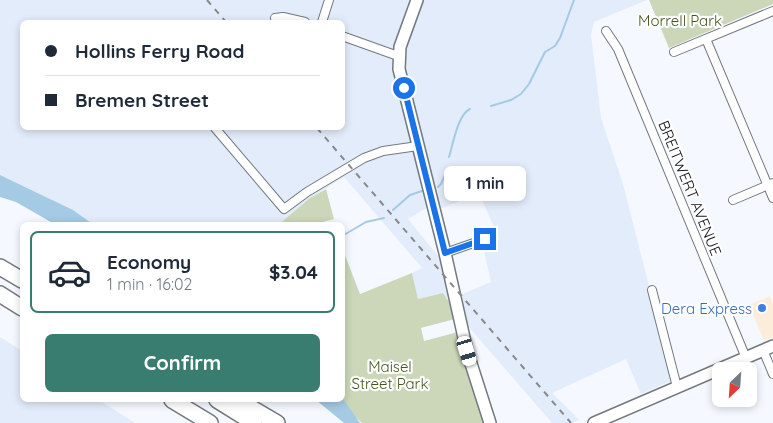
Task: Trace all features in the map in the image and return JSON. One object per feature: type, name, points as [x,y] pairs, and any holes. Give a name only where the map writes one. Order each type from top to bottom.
[{"type":"highway","points":[[0,266],[20,279]]},
{"type":"highway","points":[[0,294],[20,307]]},
{"type":"highway","points":[[175,402],[210,423]]},
{"type":"highway","points":[[220,402],[254,423]]},
{"type":"highway","points":[[241,402],[277,423]]},
{"type":"street","points":[[323,20],[330,0]]},
{"type":"street","points":[[417,0],[398,56],[399,68],[445,253],[467,351],[490,423]]},
{"type":"street","points":[[674,52],[773,11]]},
{"type":"street","points":[[276,18],[283,17],[296,20]]},
{"type":"street","name":"BREITWERT AVENUE","points":[[606,31],[618,49],[746,358]]},
{"type":"street","points":[[345,37],[398,56]]},
{"type":"street","points":[[706,39],[770,184],[773,198]]},
{"type":"street","points":[[217,130],[284,209],[307,192],[364,158],[383,151],[418,146]]},
{"type":"street","points":[[733,200],[770,184]]},
{"type":"street","points":[[445,253],[485,239]]},
{"type":"street","points":[[652,290],[677,387]]},
{"type":"street","points":[[594,423],[768,348],[773,374]]},
{"type":"shaded area","points":[[0,0],[647,0],[594,22],[591,35],[601,118],[623,184],[673,380],[641,394],[626,359],[552,393],[579,420],[571,423],[552,423],[467,325],[443,293],[418,299],[412,273],[422,268],[344,177],[310,198],[282,222],[90,222],[73,210],[0,175]],"holes":[[[428,161],[440,209],[479,193],[499,239],[483,246],[491,282],[460,295],[456,278],[408,219],[428,207],[418,163]]]},
{"type":"shaded area","points":[[770,296],[773,304],[773,337],[764,341],[749,305]]},
{"type":"shaded area","points":[[0,337],[20,350],[20,402],[102,402],[135,423],[0,423]]},
{"type":"green space","name":"Morrell Park","points":[[649,0],[773,0],[773,4],[669,48]]},
{"type":"green space","points":[[326,189],[334,219],[322,222],[282,222],[310,198]]},
{"type":"green space","name":"Maisel Street Park","points":[[345,255],[360,294],[412,273],[418,299],[443,293],[451,305],[455,319],[421,328],[424,341],[458,332],[468,377],[487,423],[362,423],[350,412],[343,402],[345,402]]},
{"type":"water","points":[[0,175],[73,210],[90,222],[51,222],[16,202],[0,197]]},
{"type":"water","points":[[318,402],[345,402],[360,423],[344,423]]},
{"type":"waterway","points":[[491,106],[511,100],[521,94],[529,84],[545,52],[555,46],[560,38],[574,0]]},
{"type":"waterway","points":[[449,157],[459,123],[470,109]]},
{"type":"waterway","points":[[438,187],[444,177]]},
{"type":"waterway","points":[[393,210],[410,195],[422,191]]},
{"type":"waterway","points":[[345,234],[366,222],[384,218]]},
{"type":"railway","points":[[207,0],[224,20]]},
{"type":"railway","points":[[319,130],[571,423]]},
{"type":"place","name":"Dera Express","points":[[762,308]]},
{"type":"route","points":[[404,88],[445,253],[485,239]]}]
